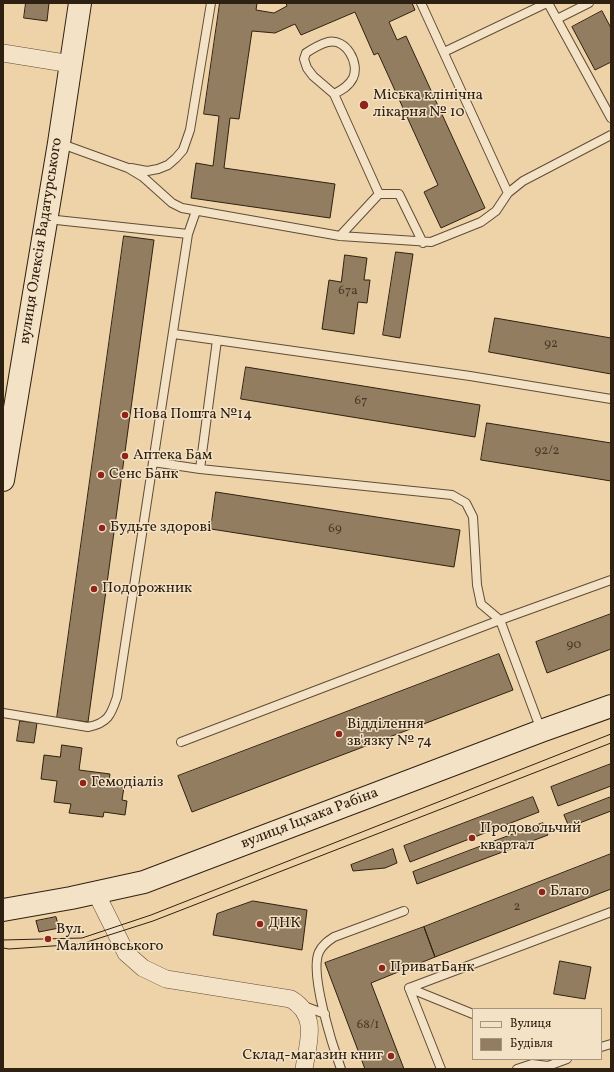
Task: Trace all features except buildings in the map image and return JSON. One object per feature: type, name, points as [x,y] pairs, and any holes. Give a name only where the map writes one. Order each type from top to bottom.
[{"type":"street","name":"вулиця Олексія Вадатурського","points":[[3,480],[59,143],[80,3]]},
{"type":"street","points":[[3,53],[71,64]]},
{"type":"street","name":"вулиця Іцхака Рабіна","points":[[4,912],[144,882],[541,731],[611,706]]},
{"type":"street","points":[[96,893],[126,953],[143,968],[166,979],[291,999],[303,1009],[309,1022],[310,1032],[304,1069]]},
{"type":"lane","points":[[59,143],[128,168],[147,171],[168,165],[176,158],[183,150],[190,130],[211,3]]},
{"type":"lane","points":[[421,3],[508,194]]},
{"type":"lane","points":[[444,52],[548,3],[609,108],[611,118]]},
{"type":"lane","points":[[557,19],[589,3]]},
{"type":"lane","points":[[334,94],[343,90],[351,82],[355,71],[354,64],[347,48],[342,44],[328,42],[306,53],[304,59],[307,68],[313,76],[334,94],[379,194]]},
{"type":"lane","points":[[128,168],[143,177],[172,203],[182,208],[340,236],[423,243],[439,240],[481,222],[496,211],[508,194],[523,181],[611,135]]},
{"type":"lane","points":[[340,236],[379,194],[399,194],[423,243]]},
{"type":"lane","points":[[3,713],[88,727],[99,724],[107,719],[113,710],[117,697],[174,334],[188,234],[196,211]]},
{"type":"lane","points":[[46,219],[188,234]]},
{"type":"lane","points":[[174,334],[470,376],[611,400]]},
{"type":"lane","points":[[200,468],[217,340]]},
{"type":"lane","points":[[153,462],[452,495],[466,503],[472,517],[476,585],[481,604],[500,620],[541,731]]},
{"type":"lane","points":[[181,742],[500,620],[611,580]]},
{"type":"lane","points":[[341,1069],[333,1048],[317,982],[316,966],[319,953],[324,944],[334,937],[404,911]]},
{"type":"lane","points":[[410,988],[611,912]]},
{"type":"lane","points":[[410,988],[472,1014]]},
{"type":"lane","points":[[410,988],[441,1069]]},
{"type":"lane","points":[[303,1009],[325,1014]]},
{"type":"lane","points":[[517,1069],[531,1062],[548,1066],[564,1060]]},
{"type":"tram line","points":[[3,940],[82,938],[151,915],[611,734]]},
{"type":"tram line","points":[[3,948],[9,949],[81,944],[153,921],[611,743]]},
{"type":"place","name":"Міська клінічна лікарня № 10","points":[[364,105]]},
{"type":"place","name":"Нова Пошта №14","points":[[125,415]]},
{"type":"place","name":"Аптека Бам","points":[[125,456]]},
{"type":"place","name":"Сенс Банк","points":[[101,475]]},
{"type":"place","name":"Будьте здорові","points":[[102,528]]},
{"type":"place","name":"Подорожник","points":[[94,589]]},
{"type":"place","name":"Відділення зв'язку № 74","points":[[339,734]]},
{"type":"place","name":"Гемодіаліз","points":[[83,783]]},
{"type":"place","name":"Продовольчий квартал","points":[[472,838]]},
{"type":"place","name":"Благо","points":[[542,892]]},
{"type":"place","name":"ДНК","points":[[260,924]]},
{"type":"place","name":"Вул. Малиновського","points":[[48,939]]},
{"type":"place","name":"ПриватБанк","points":[[382,968]]},
{"type":"place","name":"Склад-магазин книг","points":[[391,1056]]}]
